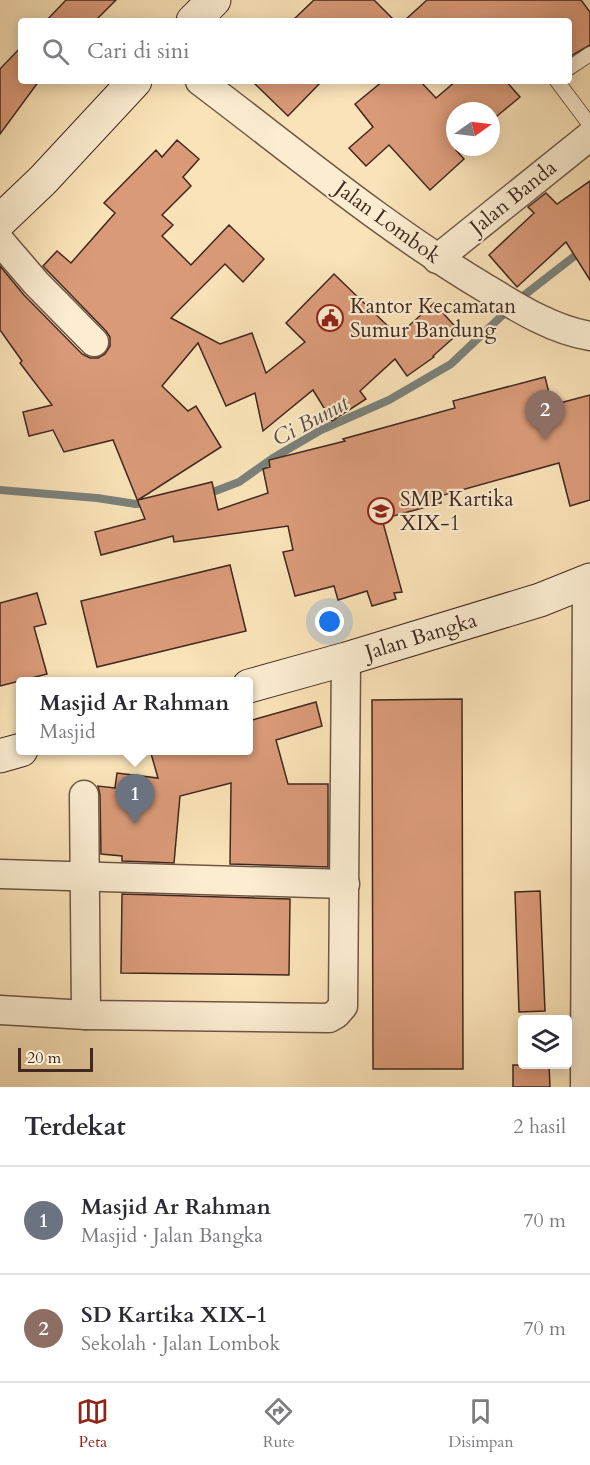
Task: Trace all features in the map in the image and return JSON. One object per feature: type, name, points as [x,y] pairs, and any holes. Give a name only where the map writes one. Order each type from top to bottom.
[{"type":"street","points":[[197,18],[214,0]]},
{"type":"street","points":[[0,221],[43,180],[132,84]]},
{"type":"street","name":"Jalan Lombok","points":[[204,84],[437,259],[514,306],[579,334],[590,336]]},
{"type":"street","name":"Jalan Banda","points":[[437,259],[590,136]]},
{"type":"street","points":[[0,241],[36,283],[94,342]]},
{"type":"street","points":[[585,1087],[588,581]]},
{"type":"street","name":"Jalan Bangka","points":[[253,685],[540,600],[588,581]]},
{"type":"street","points":[[0,1010],[86,1015],[328,1018],[336,1014],[343,1006],[346,659]]},
{"type":"street","points":[[0,756],[16,751]]},
{"type":"street","points":[[84,795],[86,1015]]},
{"type":"street","points":[[0,874],[345,884]]},
{"type":"lane","points":[[572,66],[590,54]]},
{"type":"lane","points":[[560,84],[590,125]]},
{"type":"building","points":[[66,0],[116,0],[98,18],[49,18]]},
{"type":"building","points":[[314,0],[374,0],[392,18],[295,18]]},
{"type":"building","points":[[427,0],[581,0],[590,12],[590,45],[572,55],[572,18],[407,18]]},
{"type":"building","points":[[18,50],[18,84],[37,84],[0,134],[0,69]]},
{"type":"building","points":[[255,84],[319,84],[288,116]]},
{"type":"building","points":[[379,84],[423,84],[436,98],[452,84],[509,84],[520,97],[500,114],[500,102],[446,102],[446,156],[461,156],[464,159],[430,190],[389,145],[366,166],[349,148],[373,127],[355,104]]},
{"type":"building","points":[[177,140],[199,159],[183,177],[191,186],[162,215],[173,225],[162,236],[191,265],[229,225],[264,259],[243,282],[225,264],[171,318],[220,344],[252,333],[266,373],[305,342],[286,323],[334,274],[393,331],[397,328],[401,333],[434,303],[460,332],[434,357],[407,376],[395,359],[360,391],[366,399],[332,421],[313,390],[263,431],[255,393],[226,406],[198,343],[162,386],[188,411],[196,406],[221,447],[138,500],[212,482],[218,510],[268,493],[263,469],[270,467],[269,460],[345,441],[343,439],[455,408],[453,401],[545,377],[552,405],[590,395],[590,500],[570,506],[559,463],[440,496],[441,503],[382,519],[402,592],[394,593],[396,599],[372,606],[367,591],[338,600],[334,586],[295,596],[283,552],[293,550],[288,526],[174,542],[173,536],[101,555],[95,532],[145,519],[113,440],[64,452],[53,430],[29,436],[23,412],[52,405],[20,363],[22,361],[0,330],[0,266],[24,295],[82,354],[90,358],[98,358],[105,354],[110,346],[110,337],[106,331],[43,266],[57,251],[71,263],[115,213],[104,203],[156,150],[162,157]]},
{"type":"building","points":[[590,181],[590,280],[566,242],[517,287],[489,255],[534,213],[528,207],[546,193],[557,204]]},
{"type":"building","points":[[230,565],[246,631],[97,667],[81,601]]},
{"type":"building","points":[[37,593],[46,624],[34,627],[47,674],[35,677],[16,677],[16,682],[0,686],[0,603]]},
{"type":"building","points":[[462,699],[463,1069],[373,1069],[372,700]]},
{"type":"building","points":[[316,702],[322,726],[276,740],[288,784],[328,784],[328,867],[230,864],[231,783],[180,796],[174,863],[122,861],[122,856],[101,854],[98,786],[115,788],[117,773],[158,778],[151,755],[253,755],[253,720]]},
{"type":"building","points":[[540,891],[545,1011],[519,1012],[515,892]]},
{"type":"building","points":[[122,894],[290,899],[289,975],[121,973]]},
{"type":"building","points":[[513,1065],[518,1065],[518,1069],[549,1069],[550,1087],[513,1087]]},
{"type":"waterway","name":"Ci Bunut","points":[[518,300],[590,244]]},
{"type":"waterway","name":"Ci Bunut","points":[[205,495],[239,482],[273,458],[321,430],[389,400],[451,364],[509,309]]},
{"type":"waterway","name":"Ci Bunut","points":[[0,490],[97,498],[136,504],[149,503]]},
{"type":"place","name":"Kantor Kecamatan Sumur Bandung","points":[[330,318]]},
{"type":"place","name":"SD Kartika XIX-1","points":[[545,440]]},
{"type":"place","name":"SMP Kartika XIX-1","points":[[381,511]]},
{"type":"place","name":"Masjid Ar Rahman","points":[[135,824]]}]
